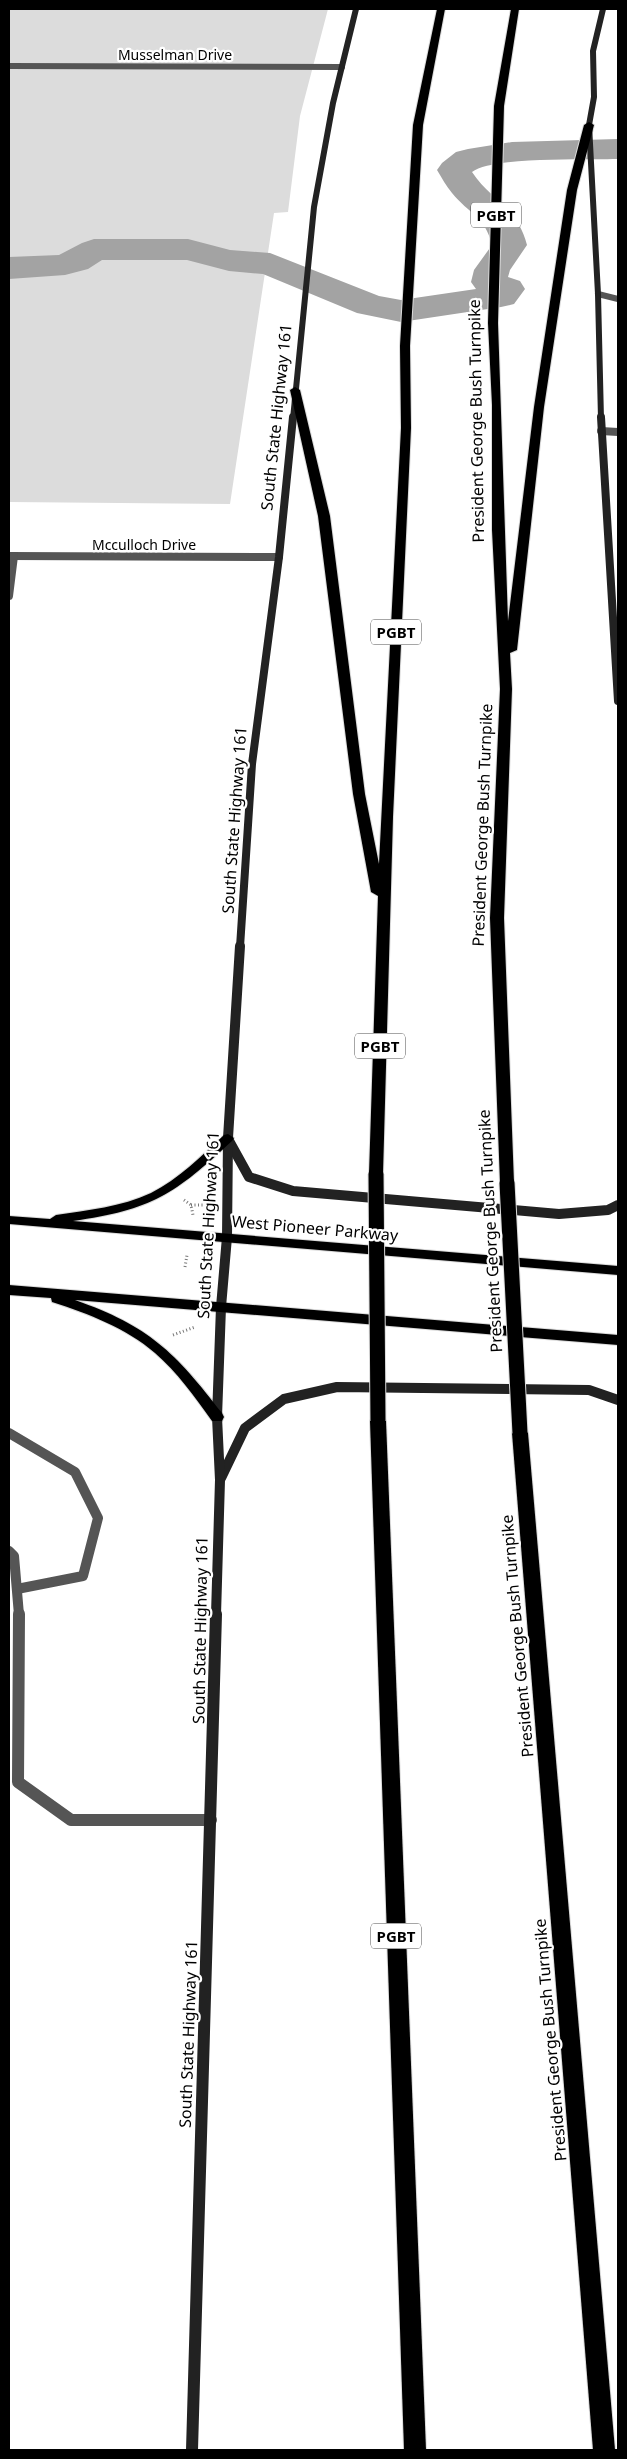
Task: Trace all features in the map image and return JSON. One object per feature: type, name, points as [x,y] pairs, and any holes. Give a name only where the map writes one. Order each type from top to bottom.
[{"type":"highway","name":"PGBT","points":[[415,2450],[378,1421],[376,1174],[383,918],[406,428],[405,346],[418,125],[426,72],[441,9]]},
{"type":"highway","name":"President George Bush Turnpike","points":[[516,9],[499,106],[493,323],[497,405],[498,530],[506,689],[497,918],[507,1183],[520,1433],[604,2450]]},
{"type":"highway","points":[[506,689],[539,407],[556,306],[572,190],[589,125]]},
{"type":"highway","points":[[295,390],[324,516],[359,794],[383,918]]},
{"type":"main road","name":"South State Highway 161","points":[[192,2450],[220,1480],[217,1417],[220,1307],[226,1237],[228,1138],[252,764],[279,557],[314,207],[342,67],[356,9]]},
{"type":"main road","points":[[603,9],[593,51],[594,97],[589,125],[598,294],[601,432],[618,701]]},
{"type":"main road","points":[[36,1223],[116,1209],[154,1196],[183,1179],[228,1138],[249,1177],[293,1191],[559,1214],[608,1210],[618,1205]]},
{"type":"main road","name":"West Pioneer Parkway","points":[[9,1220],[618,1271]]},
{"type":"main road","points":[[9,1290],[618,1340]]},
{"type":"main road","points":[[33,1292],[83,1307],[128,1329],[158,1349],[185,1376],[217,1417]]},
{"type":"main road","points":[[220,1480],[245,1428],[284,1399],[337,1387],[589,1390],[618,1400]]},
{"type":"street","name":"Musselman Drive","points":[[9,66],[342,67]]},
{"type":"street","points":[[598,294],[618,299]]},
{"type":"street","points":[[601,432],[618,432]]},
{"type":"street","points":[[9,596],[12,556]]},
{"type":"street","name":"Mcculloch Drive","points":[[12,556],[279,557]]},
{"type":"street","points":[[9,1433],[75,1472],[98,1518],[83,1576],[17,1589]]},
{"type":"street","points":[[9,1551],[14,1556],[19,1614],[18,1782],[70,1820],[211,1820]]},
{"type":"path","points":[[178,1196],[191,1205],[203,1205]]},
{"type":"path","points":[[191,1205],[193,1215]]},
{"type":"path","points":[[173,1335],[195,1327]]},
{"type":"shaded area","points":[[9,9],[328,9],[300,116],[288,212],[274,213],[230,504],[9,502]]},
{"type":"waterway","points":[[9,268],[42,268],[65,264],[85,257],[94,250],[188,249],[229,260],[270,264],[370,305],[401,311],[417,307],[501,296],[507,289],[489,282],[492,270],[510,245],[507,234],[499,218],[465,187],[454,170],[468,159],[512,152],[618,149]]}]
